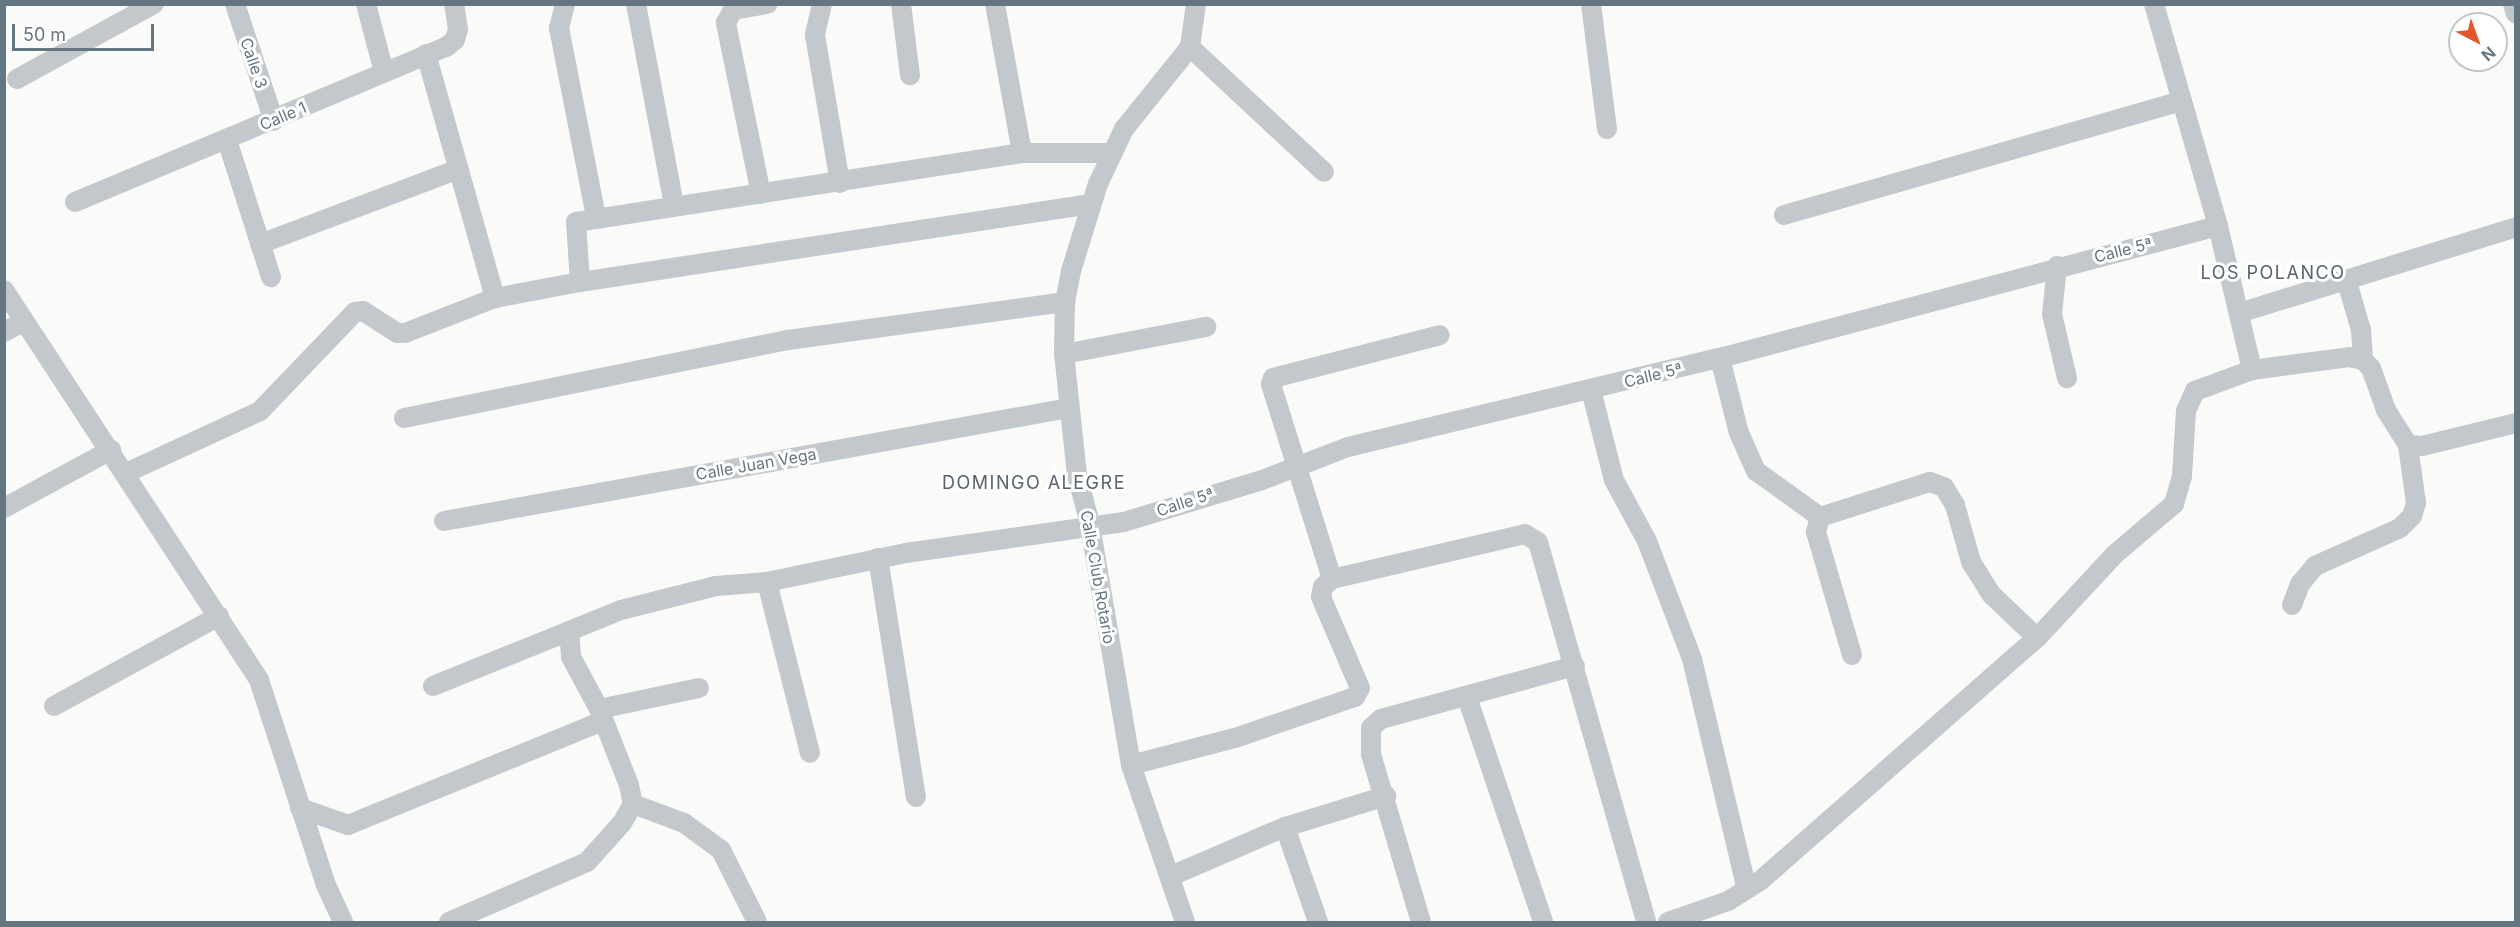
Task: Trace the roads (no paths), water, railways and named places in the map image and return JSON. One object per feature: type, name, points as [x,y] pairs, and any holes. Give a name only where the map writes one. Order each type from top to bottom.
[{"type":"street","points":[[17,79],[154,4]]},
{"type":"street","name":"Calle 3","points":[[235,4],[274,121]]},
{"type":"street","points":[[366,4],[384,72]]},
{"type":"street","name":"Calle 1","points":[[75,202],[274,121],[455,40],[458,29],[454,4]]},
{"type":"street","points":[[566,4],[559,28],[596,217]]},
{"type":"street","points":[[636,4],[674,206]]},
{"type":"street","points":[[761,194],[726,23],[733,10],[767,4]]},
{"type":"street","points":[[822,4],[815,35],[840,183]]},
{"type":"street","points":[[902,4],[910,75]]},
{"type":"street","points":[[995,4],[1022,153]]},
{"type":"street","points":[[1196,4],[1190,47],[1324,172]]},
{"type":"street","points":[[1591,4],[1607,129]]},
{"type":"street","points":[[2154,4],[2218,226],[2252,370]]},
{"type":"street","points":[[2513,4],[2516,14]]},
{"type":"street","name":"Calle Club Rotario","points":[[1185,922],[1172,876],[1131,765],[1090,524],[1077,475],[1064,354],[1065,302],[1091,204],[1111,153],[1144,100],[1190,47]]},
{"type":"street","points":[[426,54],[495,298]]},
{"type":"street","points":[[1784,215],[2182,101]]},
{"type":"street","points":[[227,140],[271,277]]},
{"type":"street","points":[[580,282],[576,222],[596,217],[840,183],[1022,153],[1111,153]]},
{"type":"street","points":[[260,244],[459,169]]},
{"type":"street","points":[[126,473],[260,411],[355,312],[363,310],[397,333],[405,333],[495,298],[580,282],[1091,204]]},
{"type":"street","name":"Calle 5ª","points":[[433,686],[632,607],[716,586],[767,582],[878,558],[1090,524],[1124,522],[1298,466],[1348,447],[1720,358],[2057,266],[2218,226]]},
{"type":"street","points":[[2239,313],[2347,282],[2516,227]]},
{"type":"street","points":[[2057,266],[2052,314],[2067,378]]},
{"type":"street","points":[[2292,604],[2300,584],[2314,566],[2400,528],[2412,516],[2416,503],[2408,445],[2398,434],[2378,381],[2363,360],[2361,330],[2347,282]]},
{"type":"street","points":[[4,290],[23,322],[111,450],[185,570],[219,616],[259,680],[300,808],[343,922]]},
{"type":"street","points":[[404,418],[788,340],[1065,302]]},
{"type":"street","points":[[4,332],[23,322]]},
{"type":"street","points":[[1064,354],[1206,327]]},
{"type":"street","points":[[1332,579],[1271,384],[1273,378],[1440,334]]},
{"type":"street","points":[[1668,922],[1728,901],[1747,889],[1805,843],[2037,638],[2114,555],[2174,504],[2182,476],[2186,411],[2195,391],[2252,370],[2349,357],[2363,360]]},
{"type":"street","points":[[1720,358],[1739,434],[1756,471],[1820,517]]},
{"type":"street","points":[[1591,390],[1614,480],[1647,541],[1692,659],[1747,889]]},
{"type":"street","name":"Calle Juan Vega","points":[[444,520],[1069,408]]},
{"type":"street","points":[[2408,445],[2422,446],[2516,423]]},
{"type":"street","points":[[4,508],[111,450]]},
{"type":"street","points":[[1820,517],[1930,482],[1944,487],[1955,506],[1971,562],[1992,595],[2037,638]]},
{"type":"street","points":[[1820,517],[1816,532],[1852,655]]},
{"type":"street","points":[[1131,765],[1235,738],[1306,711],[1346,703],[1355,697],[1360,688],[1321,597],[1323,587],[1332,579],[1525,534],[1538,542],[1646,922]]},
{"type":"street","points":[[878,558],[916,797]]},
{"type":"street","points":[[767,582],[810,753]]},
{"type":"street","points":[[54,706],[219,616]]},
{"type":"street","points":[[449,922],[586,862],[622,823],[633,804],[622,765],[601,715],[571,657],[569,631]]},
{"type":"street","points":[[1371,728],[1381,719],[1575,666]]},
{"type":"street","points":[[300,808],[348,825],[601,715],[699,688]]},
{"type":"street","points":[[1355,697],[1371,728],[1371,754],[1386,796],[1405,878],[1421,922]]},
{"type":"street","points":[[1467,697],[1543,922]]},
{"type":"street","points":[[1172,876],[1285,827],[1386,796]]},
{"type":"street","points":[[633,804],[684,823],[721,850],[758,922]]},
{"type":"street","points":[[1285,827],[1318,922]]},
{"type":"district","name":"LOS POLANCO","points":[[2273,273]]},
{"type":"district","name":"DOMINGO ALEGRE","points":[[1034,483]]}]
